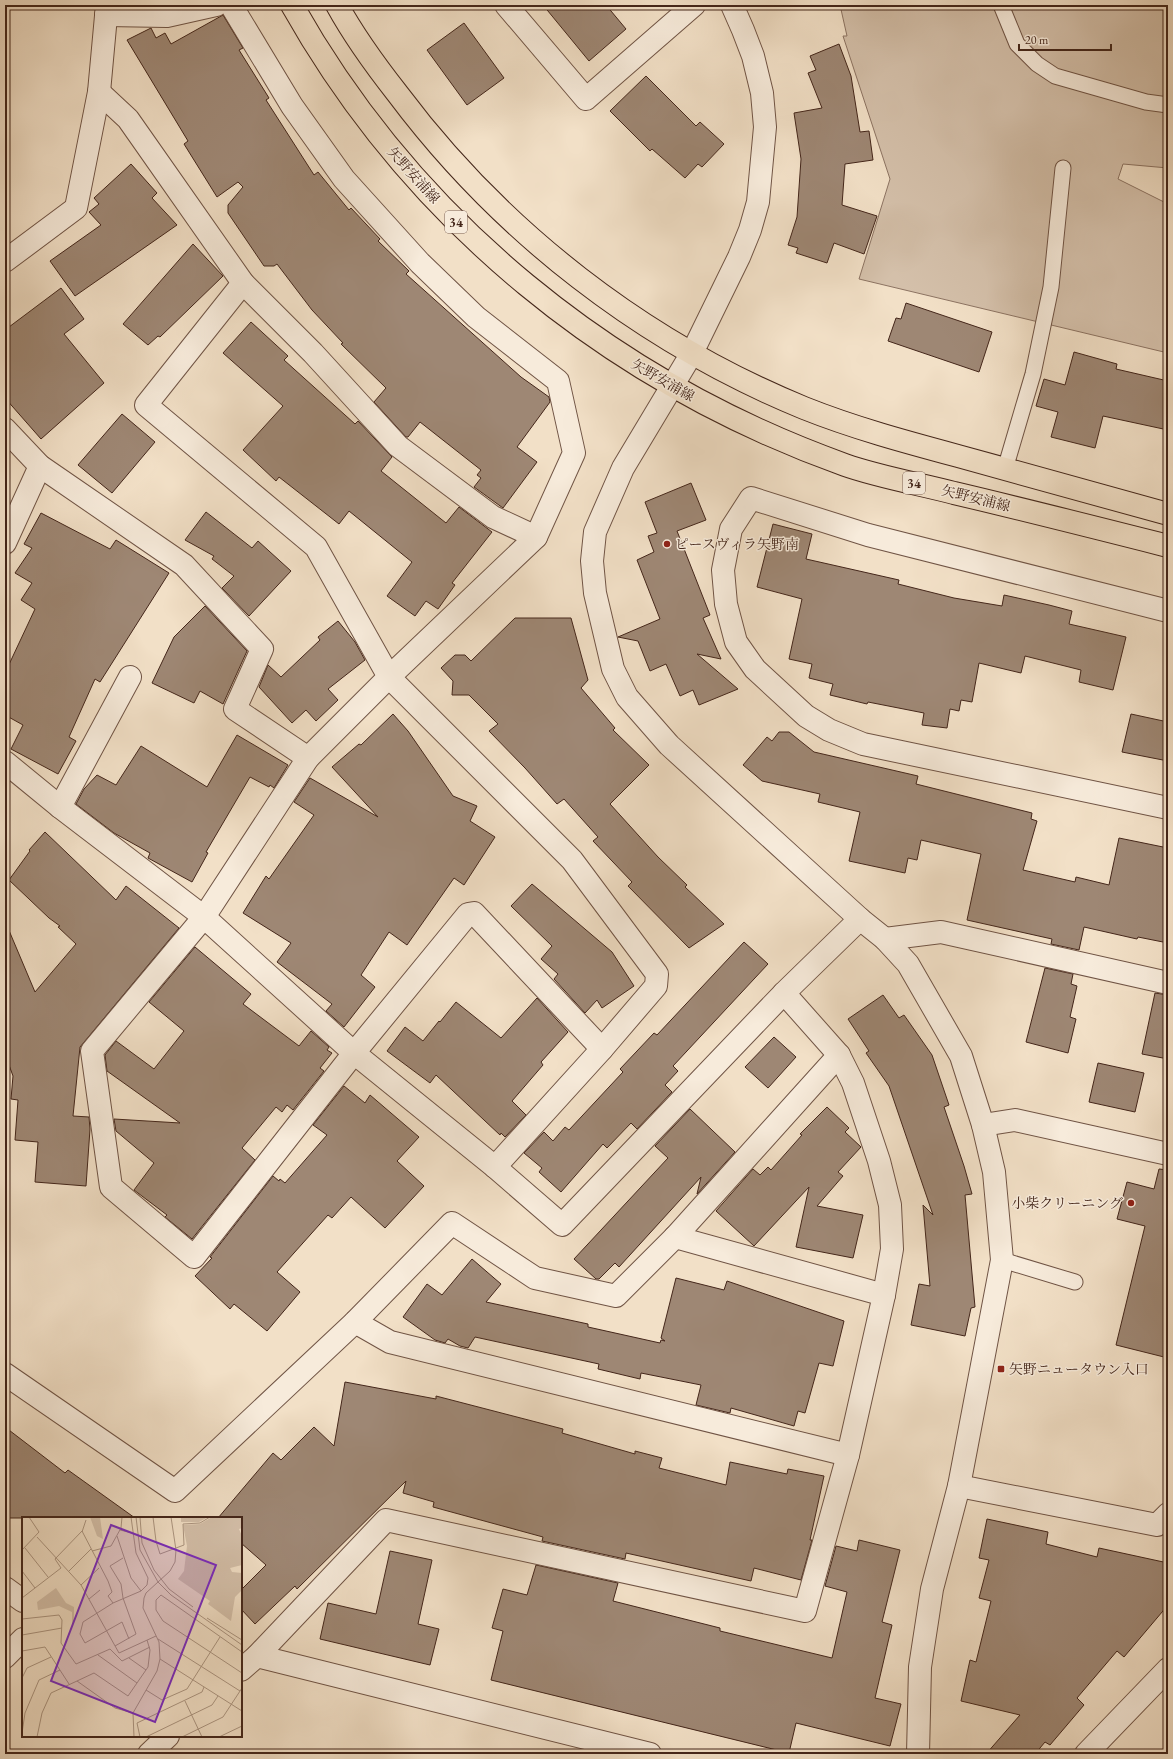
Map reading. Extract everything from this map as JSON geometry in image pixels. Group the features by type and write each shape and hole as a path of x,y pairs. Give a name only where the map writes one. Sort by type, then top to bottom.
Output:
{"main road":[{"name":"矢野安浦線","path":"292,5 308,33 343,86 381,138 423,187 467,233 515,276 565,316 618,353 672,387 729,417 788,443 849,466 1168,546"},
{"path":"337,5 375,64 412,113 452,160 495,205 540,246 588,286 639,321 692,353 754,385 803,407 861,429 1168,514"}],"street":[{"path":"5,261 76,208 99,92 107,10 167,16 216,5"},
{"path":"231,5 292,106 344,179 420,263 476,317 558,381 574,453 536,537 388,677 308,758 204,917 92,1051 111,1187 194,1256 354,1053 468,914 474,913 602,1049"},
{"path":"506,5 586,99 694,5"},
{"path":"732,5 744,30 753,56 762,94 765,127 758,202 750,230 739,257 692,353 623,468 595,532 592,562 595,592 613,669 627,697 669,745 860,919 885,939 908,964 960,1056 983,1125 994,1172 1002,1260 959,1486 932,1589 921,1659 918,1754"},
{"path":"99,92 128,119 243,283 313,353 398,446 493,517 536,537"},
{"path":"243,283 146,405 316,547 388,677 572,860 657,974 656,986 602,1049 494,1167"},
{"path":"5,429 40,466 184,565 262,649 235,709 308,758"},
{"path":"5,543 40,466"},
{"path":"1168,611 868,535 751,498 731,529 723,570 726,604 736,642 756,669 782,695 806,716 829,730 862,744 1168,808"},
{"path":"60,807 130,677"},
{"path":"5,762 60,807 204,917 354,1053 494,1167 562,1225 784,992 860,919"},
{"path":"885,939 941,932 1168,983"},
{"path":"242,1669 257,1656 386,1520 805,1611 848,1454 884,1295 892,1249 890,1205 879,1161 853,1083 839,1055 784,992"},
{"path":"5,1374 175,1491 355,1322 452,1223 535,1278 616,1296 675,1237 839,1055"},
{"path":"983,1125 1015,1120 1168,1154"},
{"path":"675,1237 884,1295"},
{"path":"355,1322 390,1342 848,1454"},
{"path":"959,1486 1157,1525 1168,1514"},
{"path":"5,1588 22,1600"},
{"path":"5,1657 22,1640"},
{"path":"257,1656 650,1754"},
{"path":"1086,1754 1168,1668"},
{"path":"149,1754 167,1737"}],"lane":[{"path":"1001,5 1017,44 1037,64 1055,76 1146,102 1168,105"},
{"path":"1005,469 1033,374 1051,287 1063,168"},
{"path":"1002,1260 1075,1282"}],"shaded area":[{"path":"840,5 1168,5 1168,168 1123,164 1118,179 1168,204 1168,353 859,279 890,179 843,36 847,36"}],"building":[{"path":"543,5 606,5 626,29 589,61"},
{"path":"223,15 243,48 239,50 269,98 266,100 314,175 318,172 349,210 351,208 380,239 378,241 409,271 406,274 521,377 549,397 550,402 517,447 537,462 503,508 474,487 481,478 477,475 481,470 420,422 408,437 406,437 374,402 386,388 341,344 343,343 312,310 277,264 274,266 264,266 228,213 228,205 243,187 238,182 217,197 184,144 188,141 127,40 151,28 156,38 165,33 171,44"},
{"path":"464,23 504,78 467,105 427,50"},
{"path":"839,44 851,76 860,132 869,131 873,160 845,164 842,205 877,216 864,254 834,243 827,263 796,253 798,248 788,245 797,217 801,159 794,113 822,108 808,73 816,70 810,56"},
{"path":"646,76 696,126 700,122 724,144 702,167 698,164 685,178 652,149 650,151 610,111"},
{"path":"131,164 157,193 152,198 177,225 75,296 50,261 101,225 89,212 99,204 94,198"},
{"path":"193,244 223,276 160,337 158,336 148,345 123,324"},
{"path":"61,288 84,319 64,334 104,383 41,439 5,398 5,330"},
{"path":"906,303 992,332 979,372 888,341 896,318 901,319"},
{"path":"251,322 288,356 284,360 355,424 358,421 392,457 381,471 446,523 459,507 492,532 452,583 455,585 438,609 426,601 415,616 387,596 412,562 349,511 339,524 279,477 276,481 243,450 283,406 223,353"},
{"path":"1074,352 1117,364 1116,369 1168,381 1168,430 1103,416 1095,448 1051,437 1058,412 1036,406 1044,379 1065,385"},
{"path":"122,414 155,442 112,493 78,465"},
{"path":"691,483 706,520 677,531 710,615 703,618 721,659 697,654 738,689 699,705 693,690 680,696 666,664 650,671 638,641 618,637 660,619 637,560 654,552 648,536 657,533 645,502"},
{"path":"206,512 252,548 258,541 291,571 249,616 222,588 234,576 212,559 214,556 185,540"},
{"path":"41,513 110,549 116,540 169,573 100,682 95,679 69,737 76,741 58,774 11,749 23,725 5,715 5,673 35,609 21,600 32,583 15,573 32,548 24,544"},
{"path":"773,524 812,534 806,559 899,580 898,584 954,598 1002,606 1004,595 1049,605 1072,611 1069,624 1126,637 1113,690 1079,682 1081,670 1025,656 1021,673 979,663 972,702 961,700 959,711 950,709 947,728 922,725 924,713 868,702 867,704 830,695 833,684 809,678 812,664 789,659 802,599 757,587"},
{"path":"205,606 247,651 223,704 200,691 194,703 152,683 174,637"},
{"path":"515,618 571,618 588,680 581,688 615,728 613,730 649,765 610,804 658,857 687,885 685,887 724,924 689,948 628,886 632,882 593,841 598,837 564,799 557,804 489,731 498,724 469,695 452,695 453,681 441,668 455,655 465,655 471,661"},
{"path":"338,621 355,642 365,660 328,689 338,700 316,721 306,710 292,723 259,687 268,665 281,677 320,640 318,637"},
{"path":"393,714 408,731 453,796 477,806 470,821 495,837 464,885 454,878 407,945 389,932 361,975 375,987 344,1027 326,1011 332,1004 277,962 291,943 243,913 266,876 269,879 314,815 294,802 310,778 378,817 332,767 359,744 361,745"},
{"path":"1131,714 1168,722 1168,761 1122,752"},
{"path":"779,732 789,732 814,752 918,776 916,784 1032,813 1031,819 1037,821 1023,870 1075,882 1076,877 1109,885 1119,838 1168,848 1168,943 1138,937 1137,939 1084,927 1079,950 1051,944 1052,939 967,920 981,854 921,840 917,860 908,858 905,873 849,861 860,812 818,802 820,794 762,781 743,765 767,737 772,741"},
{"path":"237,735 288,765 274,788 250,777 206,852 208,853 192,882 148,858 150,853 114,833 76,804 84,789 97,775 116,785 141,746 207,787"},
{"path":"45,832 116,900 126,886 179,928 80,1047 73,1116 89,1117 90,1129 86,1186 35,1182 38,1142 15,1140 18,1100 11,1099 13,1076 5,1054 5,921 35,992 76,944 58,927 60,926 49,918 9,880 30,851 29,850"},
{"path":"532,884 612,952 634,986 602,1008 597,1000 585,1013 554,979 558,974 541,959 552,946 511,906"},
{"path":"744,942 768,964 673,1066 678,1071 665,1085 672,1092 637,1129 631,1123 607,1148 603,1144 561,1192 539,1172 542,1168 524,1153 544,1132 553,1141 565,1127 569,1130 623,1072 620,1069 654,1033 657,1035"},
{"path":"195,947 251,994 243,1004 299,1046 311,1031 329,1047 327,1050 332,1053 320,1068 324,1071 293,1110 287,1105 282,1112 276,1107 242,1148 255,1160 192,1239 165,1217 167,1215 134,1190 154,1163 116,1131 114,1119 180,1123 107,1071 105,1055 116,1041 154,1069 184,1031 149,1002"},
{"path":"1045,968 1073,974 1071,984 1077,986 1070,1017 1076,1019 1068,1053 1026,1042"},
{"path":"1155,993 1168,995 1168,1059 1142,1054"},
{"path":"883,995 899,1018 904,1015 932,1055 949,1105 944,1107 972,1194 965,1195 975,1307 971,1308 965,1336 911,1325 919,1284 930,1286 923,1205 933,1215 889,1086 866,1053 869,1051 848,1019"},
{"path":"537,998 568,1032 541,1062 543,1065 512,1101 526,1115 505,1137 501,1133 500,1135 436,1075 430,1083 387,1051 405,1027 423,1041 456,1002 501,1038"},
{"path":"774,1037 796,1057 768,1088 745,1067"},
{"path":"1098,1063 1144,1073 1135,1112 1089,1102"},
{"path":"344,1086 365,1103 370,1095 419,1137 397,1161 424,1186 385,1228 351,1197 332,1218 328,1215 277,1272 300,1292 267,1331 234,1304 230,1309 195,1276 212,1258 210,1257 273,1176 279,1181 280,1179 285,1183 327,1135 313,1125"},
{"path":"827,1107 849,1128 845,1132 861,1147 838,1172 843,1176 817,1206 863,1215 853,1258 796,1247 809,1187 754,1246 716,1211 753,1169 760,1175 768,1167 771,1170 802,1135 800,1134"},
{"path":"690,1109 735,1152 697,1194 701,1177 619,1267 615,1263 599,1279 596,1279 574,1259 668,1158 655,1146"},
{"path":"1159,1169 1168,1170 1168,1358 1116,1345 1145,1226 1117,1219 1127,1182 1154,1189"},
{"path":"472,1259 501,1284 486,1302 588,1324 588,1327 660,1343 661,1340 665,1341 661,1338 676,1278 724,1290 727,1281 844,1321 833,1366 819,1363 805,1413 798,1411 794,1426 731,1408 730,1413 696,1405 701,1385 641,1373 640,1379 598,1369 599,1364 475,1337 468,1348 460,1346 448,1339 445,1343 435,1340 403,1317 427,1284 442,1295"},
{"path":"345,1382 436,1399 436,1396 563,1429 562,1433 635,1454 635,1451 662,1458 659,1468 726,1485 730,1462 787,1474 788,1469 824,1476 810,1540 812,1540 801,1580 754,1568 751,1581 626,1553 625,1559 542,1541 543,1537 433,1507 434,1502 403,1493 406,1481 297,1589 295,1586 255,1624 242,1610 242,1589 266,1565 242,1544 242,1517 219,1517 273,1453 281,1460 314,1427 334,1446"},
{"path":"5,1427 65,1473 68,1470 134,1517 22,1517 5,1518"},
{"path":"987,1519 1048,1532 1046,1544 1097,1557 1099,1548 1168,1563 1168,1605 1124,1657 1117,1651 1077,1698 1084,1705 1050,1745 1045,1742 1035,1754 986,1754 1020,1715 961,1701 970,1660 976,1662 991,1601 979,1598 989,1560 979,1558"},
{"path":"859,1540 900,1550 882,1622 892,1625 875,1698 901,1704 890,1746 796,1723 789,1753 491,1680 503,1631 492,1628 503,1589 527,1595 536,1565 618,1583 613,1601 720,1628 720,1631 832,1658 847,1592 825,1586 836,1546 857,1551"},
{"path":"390,1551 432,1560 418,1624 439,1629 430,1665 320,1639 328,1603 376,1614"}],"place":[{"name":"ピースヴィラ矢野南","path":"667,544"},
{"name":"小柴クリーニング","path":"1131,1203"},
{"name":"矢野ニュータウン入口","path":"1001,1369"}]}
